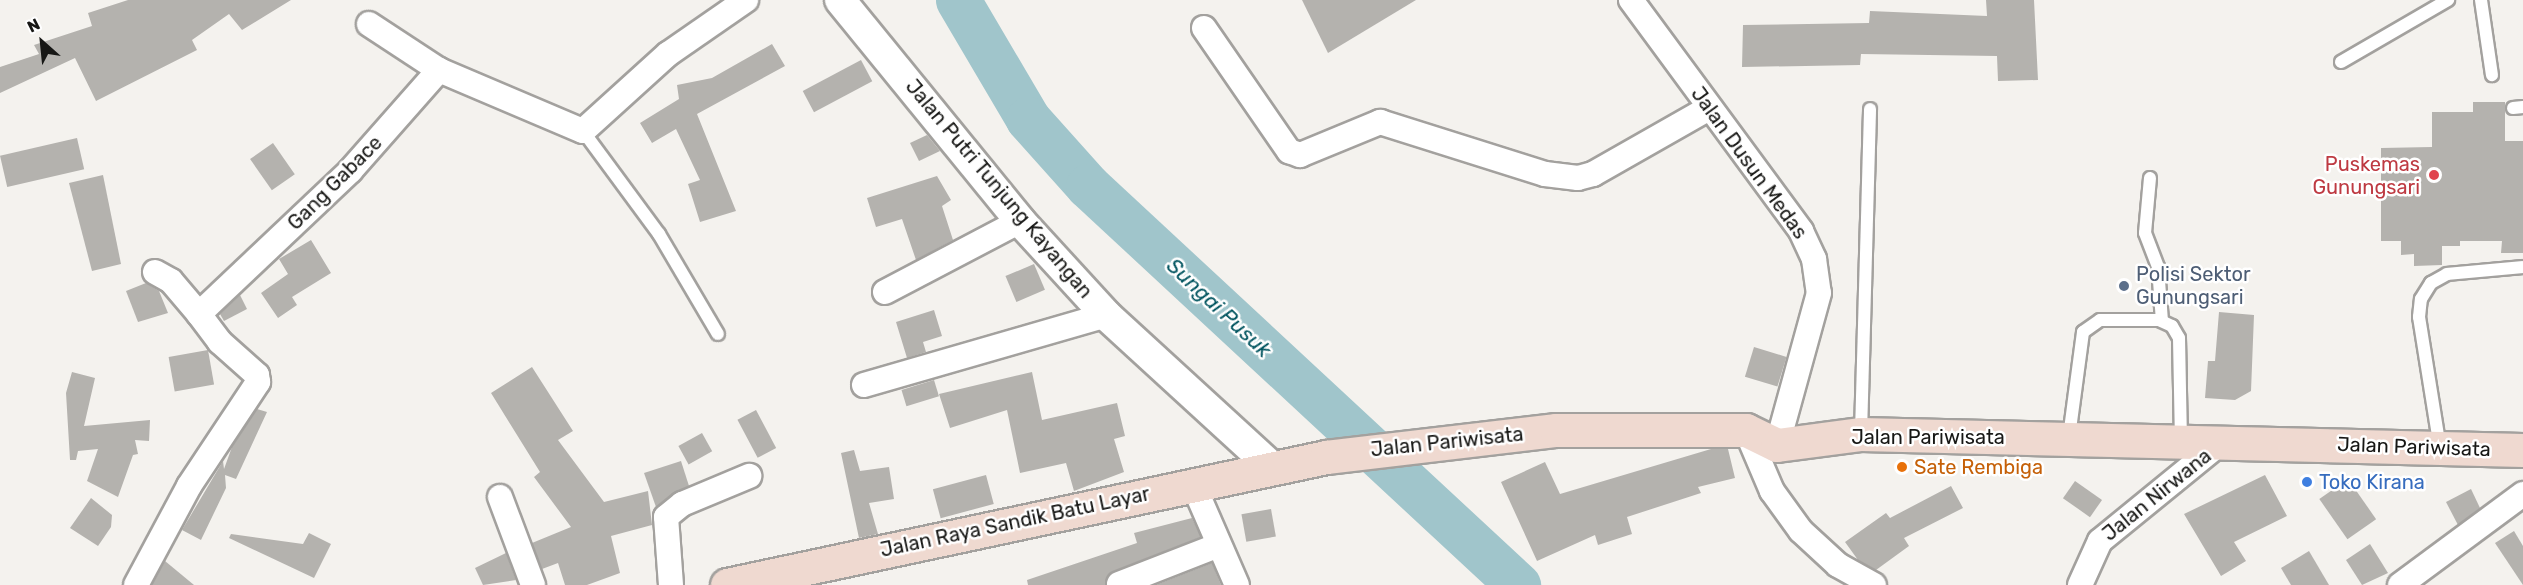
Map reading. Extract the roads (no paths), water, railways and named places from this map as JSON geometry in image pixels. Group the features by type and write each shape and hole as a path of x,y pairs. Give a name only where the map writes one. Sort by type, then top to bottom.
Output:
{"main road":[{"name":"Jalan Pariwisata","path":"1300,462 1432,442 1618,427 1746,430 1777,445 1861,434 2224,440 2523,450"},
{"name":"Jalan Raya Sandik Batu Layar","path":"727,585 1300,462"}],"street":[{"path":"369,24 439,70 583,131 668,54 746,0"},
{"name":"Jalan Putri Tunjung Kayangan","path":"840,0 1020,220 1106,315 1300,462"},
{"name":"Jalan Dusun Medas","path":"1631,0 1801,231 1819,282 1777,445"},
{"path":"1204,28 1289,151 1300,155 1380,122 1545,174 1578,178 1709,108"},
{"name":"Gang Gabace","path":"199,314 326,196 439,70"},
{"path":"885,292 1020,220"},
{"path":"136,585 189,486 258,382 257,375 220,342 171,281 155,272"},
{"path":"864,385 1106,315"},
{"path":"1746,430 1772,491 1801,531 1838,565 1874,585"},
{"name":"Jalan Nirwana","path":"2080,585 2100,541 2224,440"},
{"path":"671,585 666,517 682,504 749,476"},
{"path":"1193,484 1237,585"},
{"path":"2400,585 2523,494"},
{"path":"500,497 533,585"},
{"path":"1119,584 1219,545"}],"lane":[{"path":"2341,62 2448,0"},
{"path":"2481,0 2492,75"},
{"path":"1861,434 1870,109"},
{"path":"583,131 659,234 718,334"},
{"path":"2150,178 2145,233 2158,267 2162,321"},
{"path":"2440,449 2419,317 2421,299 2431,283 2447,274 2523,267"},
{"path":"2069,438 2083,332 2100,320 2162,321 2172,326 2179,338 2181,440"}],"waterway":[{"name":"Sungai Pusuk","path":"958,0 1028,119 1088,186 1518,585"}],"place":[{"name":"Puskemas Gunungsari","path":"2434,175"},
{"name":"Polisi Sektor Gunungsari","path":"2124,286"},
{"name":"Sate Rembiga","path":"1902,467"},
{"name":"Toko Kirana","path":"2307,482"}]}
